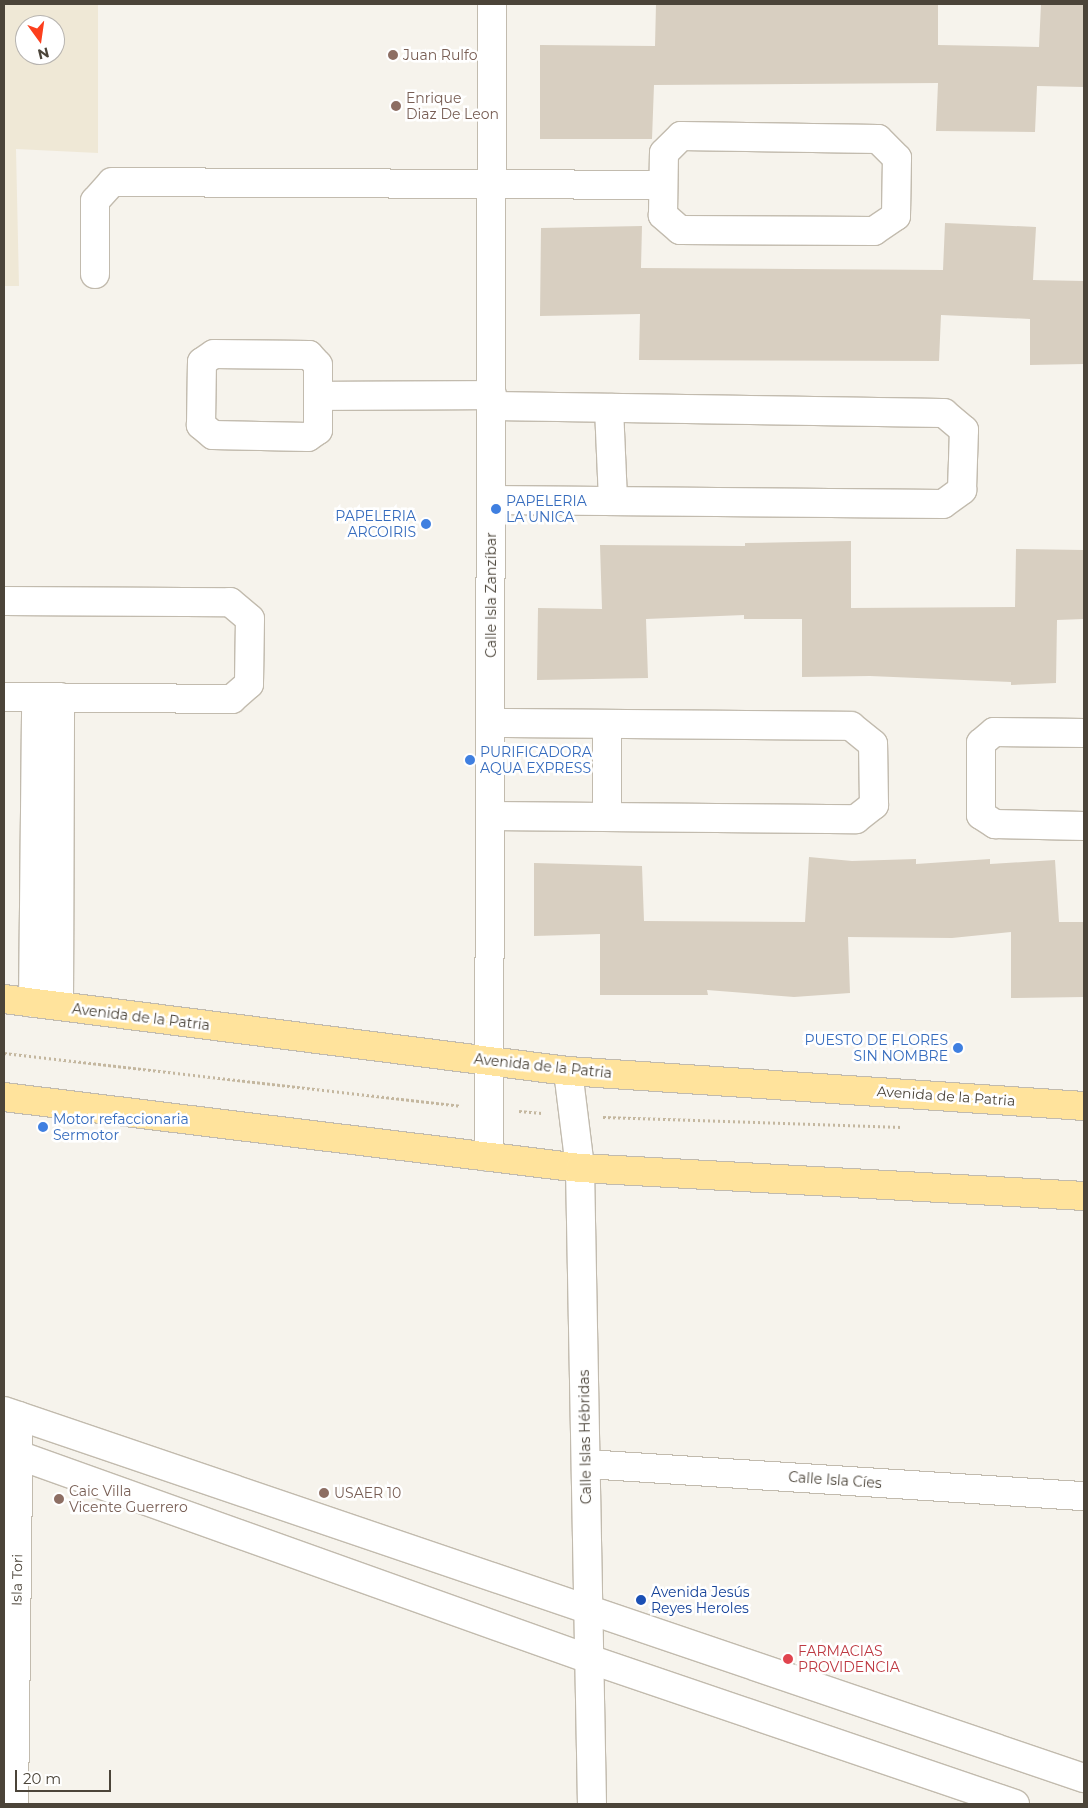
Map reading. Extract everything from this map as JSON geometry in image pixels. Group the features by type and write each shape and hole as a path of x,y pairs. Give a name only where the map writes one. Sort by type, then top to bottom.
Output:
{"main road":[{"name":"Avenida de la Patria","path":"4,999 568,1071 1084,1106"},
{"path":"4,1097 580,1168 1084,1196"}],"street":[{"name":"Calle Isla Zanzíbar","path":"489,1157 492,4"},
{"path":"681,136 878,139 897,158 896,216 874,231 680,230 662,215 663,186 664,153 681,136"},
{"path":"95,274 95,201 112,182 663,186"},
{"path":"214,354 309,355 318,365 318,396 318,430 308,437 213,436 201,425 202,362 214,354"},
{"path":"318,396 492,401 609,408 944,413 964,430 962,490 943,504 491,500"},
{"path":"609,408 613,501"},
{"path":"4,601 230,602 250,619 249,684 232,699 4,697"},
{"path":"46,1005 48,697"},
{"path":"491,723 851,726 873,744 874,805 856,819 491,816"},
{"path":"607,724 607,817"},
{"path":"1084,733 994,732 981,743 981,815 995,824 1084,826"},
{"name":"Calle Islas Hébridas","path":"568,1071 580,1168 592,1804"},
{"path":"11,1414 1084,1778"},
{"name":"Isla Tori","path":"11,1414 10,1608 14,1804"},
{"path":"11,1453 590,1659 1015,1804"},
{"name":"Calle Isla Cíes","path":"586,1464 1084,1496"}],"shaded area":[{"path":"4,4 98,4 98,153 16,149 19,286 4,286"}],"building":[{"path":"656,4 938,4 938,45 1039,47 1041,4 1084,4 1084,87 1037,86 1035,132 936,131 938,83 654,85 652,139 540,139 540,45 655,46"},
{"path":"945,223 1036,227 1033,280 1084,281 1084,364 1030,365 1030,319 941,315 939,361 639,360 640,314 540,316 541,228 642,226 641,268 943,270"},
{"path":"851,541 851,608 1015,607 1016,549 1084,550 1084,619 1057,620 1056,683 1011,685 1011,682 870,676 802,677 802,619 744,619 744,615 646,619 648,678 537,680 538,608 602,609 600,545 745,546 745,543"},
{"path":"809,857 852,861 916,859 916,864 990,859 990,864 1055,860 1059,922 1084,922 1084,997 1011,998 1011,932 952,938 848,937 850,993 794,997 707,990 708,995 600,995 600,934 534,936 534,863 642,866 644,921 805,922"}],"place":[{"name":"Juan Rulfo","path":"393,55"},
{"name":"Enrique Diaz De Leon","path":"396,106"},
{"name":"PAPELERIA LA UNICA","path":"496,509"},
{"name":"PAPELERIA ARCOIRIS","path":"426,524"},
{"name":"PURIFICADORA AQUA EXPRESS","path":"470,760"},
{"name":"PUESTO DE FLORES SIN NOMBRE","path":"958,1048"},
{"name":"Motor refaccionaria Sermotor","path":"43,1127"},
{"name":"USAER 10","path":"324,1493"},
{"name":"Caic Villa Vicente Guerrero","path":"59,1499"},
{"name":"Avenida Jesús Reyes Heroles","path":"641,1600"},
{"name":"FARMACIAS PROVIDENCIA","path":"788,1659"}]}
